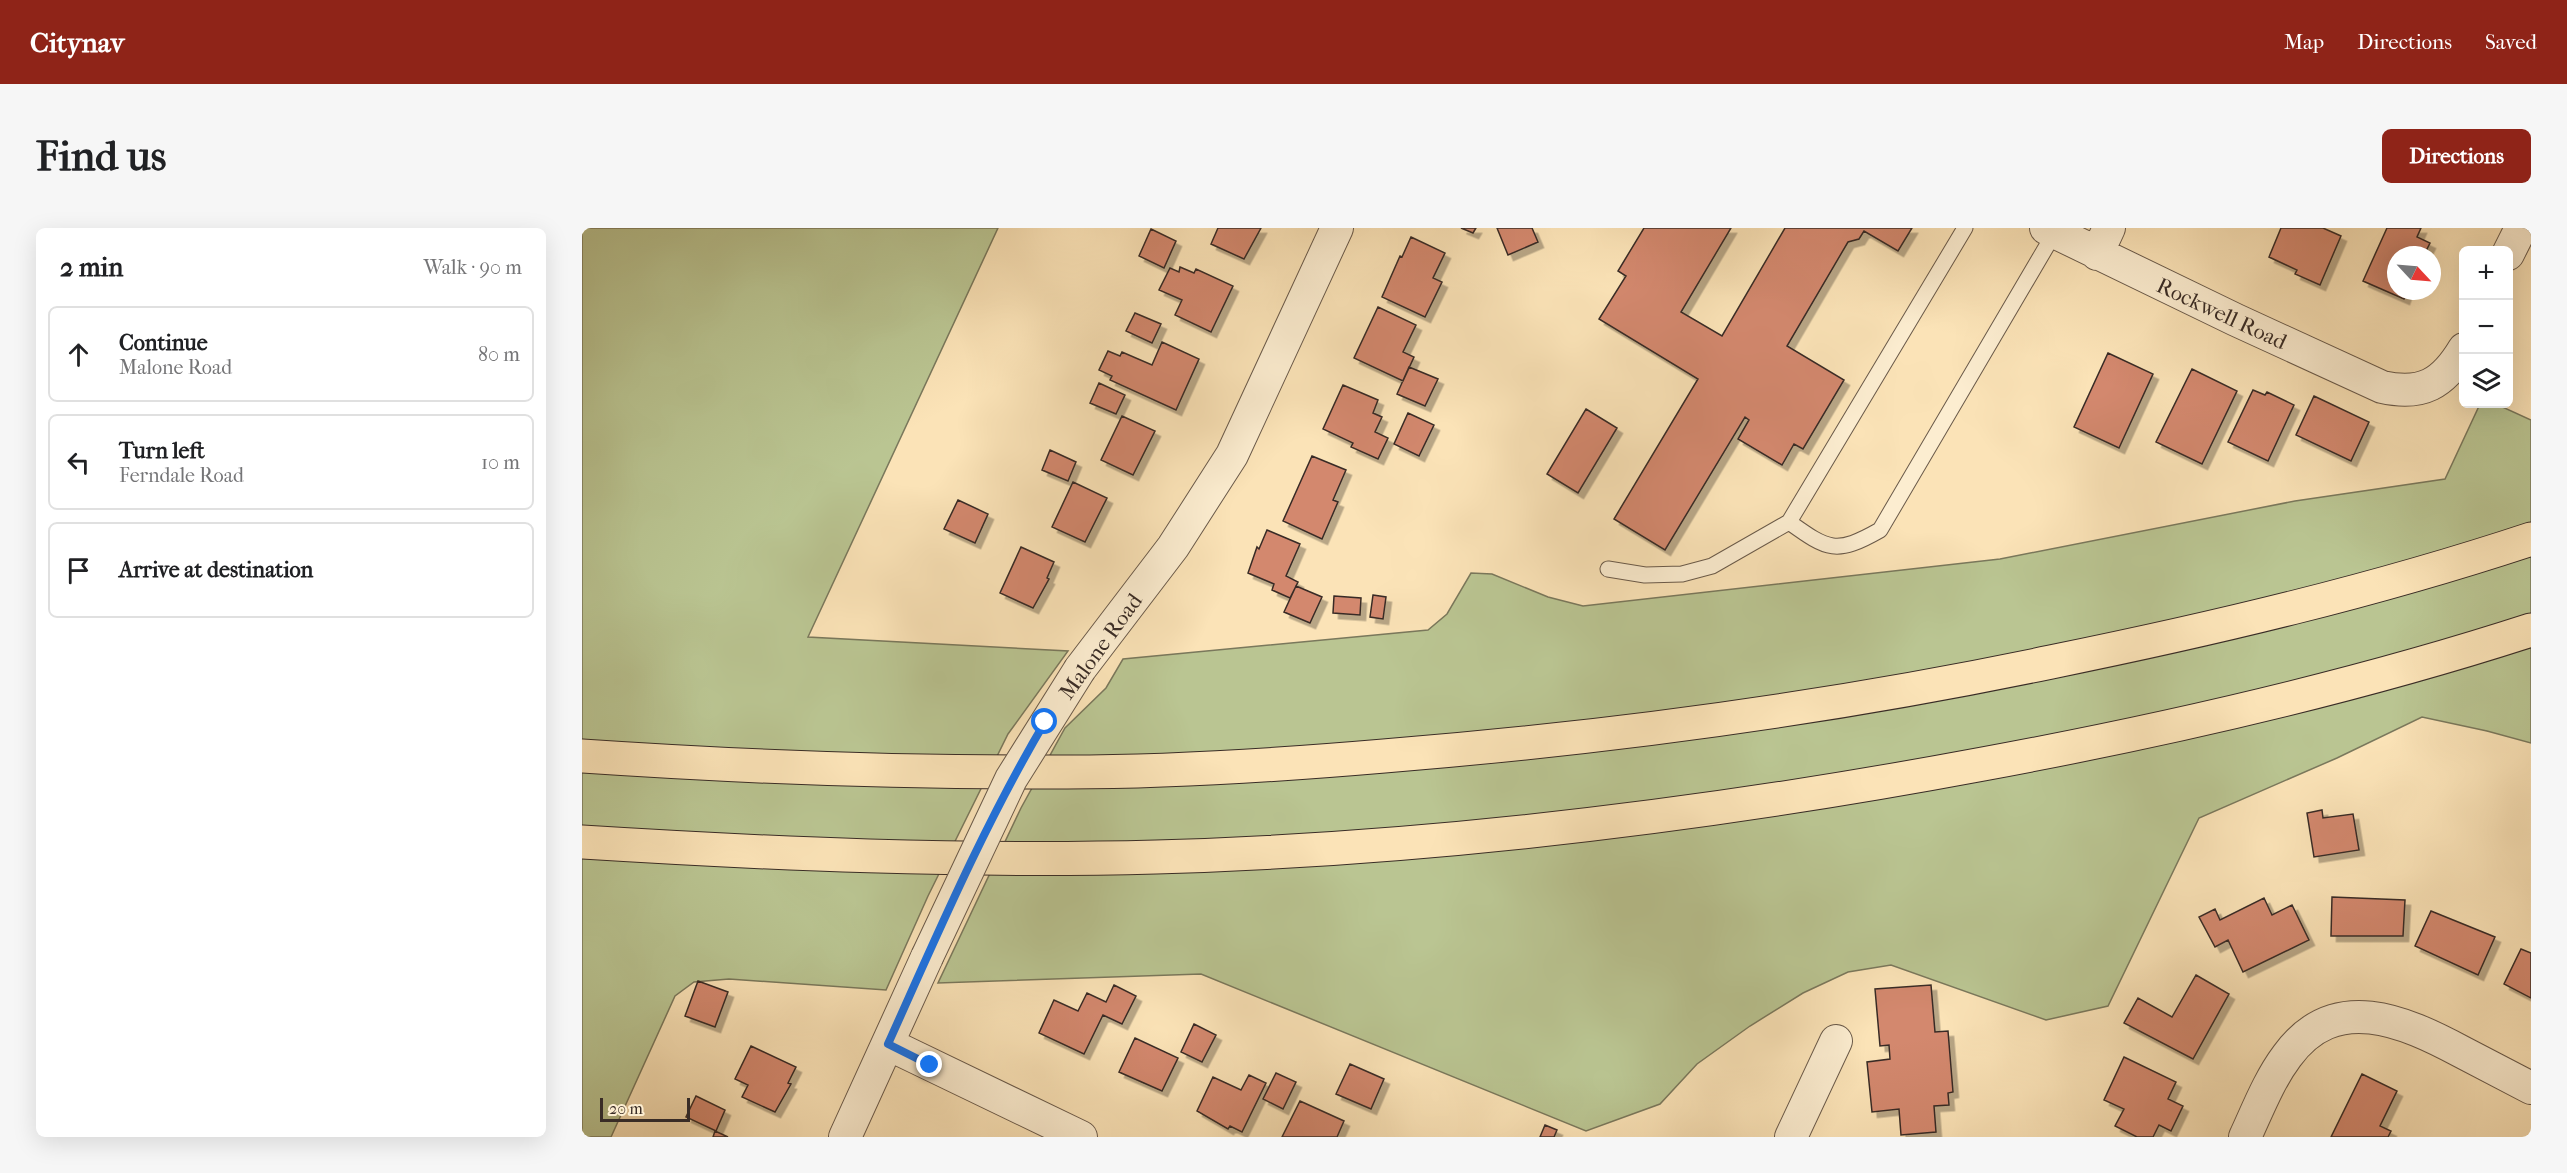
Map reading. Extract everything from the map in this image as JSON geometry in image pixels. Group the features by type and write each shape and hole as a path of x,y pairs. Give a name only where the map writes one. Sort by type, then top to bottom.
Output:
{"highway":[{"path":"582,756 765,767 1071,772 1323,761 1671,727 1941,685 2178,636 2298,606 2486,554 2531,539"},
{"path":"582,842 751,852 892,856 1158,857 1356,846 1563,828 1819,794 2067,749 2350,683 2531,630"}],"street":[{"name":"Malone Road","path":"845,1137 1011,779 1080,669 1173,547 1232,455 1337,228"},
{"path":"2512,246 2521,228"},
{"name":"Rockwell Road","path":"2050,230 2103,241 2364,381 2400,391 2417,390 2437,382 2454,365 2460,354"},
{"path":"2245,1137 2271,1080 2288,1054 2311,1030 2336,1019 2361,1016 2396,1021 2426,1033 2531,1088"},
{"path":"1791,1137 1836,1041"},
{"path":"888,1044 1081,1137"}],"lane":[{"path":"1608,569 1645,575 1682,574 1712,566 1789,522 1965,228"},
{"path":"1789,522 1820,544 1841,547 1860,541 1880,530 2050,230"}],"green space":[{"path":"582,228 998,228 808,637 1068,651 1008,734 928,896 886,990 729,979 694,982 675,996 611,1137 582,1137"},
{"path":"2478,408 2505,408 2531,420 2531,743 2422,717 2337,758 2199,818 2108,1006 2046,1020 1891,965 1848,972 1803,993 1750,1026 1697,1064 1660,1104 1586,1131 1201,974 938,983 1021,808 1065,728 1106,688 1123,659 1428,630 1447,614 1471,573 1492,574 1548,597 1583,606 2000,559 2295,501 2445,479"}],"building":[{"path":"1218,228 1261,228 1244,259 1211,244"},
{"path":"1461,228 1476,228 1473,233"},
{"path":"1497,228 1532,228 1538,242 1508,255"},
{"path":"1644,228 1731,228 1681,312 1722,336 1785,228 1912,228 1898,251 1864,231 1859,239 1848,242 1787,346 1844,380 1803,449 1794,444 1782,465 1738,439 1749,420 1745,417 1665,550 1614,519 1698,379 1599,319 1626,276 1618,271"},
{"path":"2281,228 2323,228 2341,236 2320,285 2295,274 2297,270 2269,257"},
{"path":"2387,228 2421,228 2417,237 2430,243 2428,246 2387,246 2387,292 2363,281"},
{"path":"1151,229 1176,241 1164,268 1139,256"},
{"path":"1411,237 1445,253 1433,278 1442,282 1425,317 1382,297"},
{"path":"1180,267 1194,273 1196,269 1233,286 1211,332 1175,315 1182,300 1159,290 1170,268 1179,272"},
{"path":"1378,307 1416,325 1403,352 1414,357 1403,381 1354,358"},
{"path":"1135,313 1161,324 1152,343 1126,331"},
{"path":"1162,342 1199,359 1176,410 1110,380 1112,376 1099,370 1108,351 1120,356 1122,352 1152,365"},
{"path":"2108,353 2153,374 2119,448 2074,427"},
{"path":"1409,367 1438,379 1425,406 1397,394"},
{"path":"2192,369 2237,391 2202,464 2156,442"},
{"path":"1099,383 1125,395 1116,414 1090,403"},
{"path":"1343,385 1378,400 1373,413 1382,417 1375,432 1388,438 1378,459 1351,447 1353,443 1323,429"},
{"path":"2253,390 2265,395 2267,392 2294,405 2268,461 2228,442"},
{"path":"2314,396 2369,422 2351,461 2296,435"},
{"path":"1586,409 1617,428 1578,493 1547,474"},
{"path":"1408,413 1434,425 1419,456 1394,444"},
{"path":"1122,416 1155,431 1133,475 1101,460"},
{"path":"1050,450 1076,462 1068,481 1042,470"},
{"path":"1312,456 1346,470 1333,500 1338,502 1322,539 1283,521"},
{"path":"1073,482 1107,498 1085,542 1052,527"},
{"path":"958,500 988,514 975,543 944,529"},
{"path":"1267,530 1300,544 1286,576 1298,582 1290,598 1272,590 1274,584 1248,573 1257,547 1259,549"},
{"path":"1021,547 1054,562 1047,578 1049,579 1033,608 1000,593"},
{"path":"1296,586 1322,597 1310,623 1284,612"},
{"path":"1373,595 1386,597 1383,619 1370,617"},
{"path":"1334,596 1361,598 1360,615 1333,613"},
{"path":"2322,810 2323,818 2353,814 2359,850 2314,857 2307,813"},
{"path":"2332,897 2405,900 2403,936 2331,936"},
{"path":"2264,898 2272,915 2292,905 2309,940 2243,972 2228,940 2215,947 2199,917 2215,909 2220,920"},
{"path":"2431,911 2495,937 2478,975 2415,946"},
{"path":"2521,949 2531,953 2531,998 2504,984"},
{"path":"2196,975 2229,994 2193,1059 2124,1023 2138,998 2172,1017"},
{"path":"698,981 728,992 715,1027 685,1016"},
{"path":"1114,985 1136,996 1122,1024 1103,1015 1084,1054 1039,1033 1054,1000 1078,1011 1087,993 1106,1002"},
{"path":"1931,985 1935,1032 1948,1031 1953,1092 1948,1093 1949,1105 1934,1106 1936,1132 1901,1135 1899,1109 1872,1112 1867,1062 1890,1059 1889,1045 1880,1046 1875,989"},
{"path":"1194,1024 1216,1035 1202,1062 1181,1052"},
{"path":"1135,1038 1178,1058 1162,1091 1119,1072"},
{"path":"751,1046 796,1067 788,1083 791,1084 775,1112 742,1097 748,1085 735,1079"},
{"path":"2124,1057 2176,1082 2168,1099 2183,1106 2171,1131 2159,1125 2153,1137 2137,1137 2115,1126 2124,1109 2104,1100"},
{"path":"1350,1064 1384,1079 1371,1109 1336,1094"},
{"path":"1276,1073 1296,1082 1283,1109 1263,1099"},
{"path":"2362,1074 2397,1091 2380,1126 2391,1131 2388,1137 2331,1137"},
{"path":"1249,1075 1266,1083 1242,1132 1230,1126 1228,1129 1197,1111 1213,1077 1241,1090"},
{"path":"696,1096 725,1110 716,1131 686,1117"},
{"path":"1300,1101 1344,1121 1337,1137 1282,1137"},
{"path":"1545,1125 1557,1130 1554,1137 1540,1137"},
{"path":"715,1131 728,1137 713,1137"}],"route":[{"path":"930,1065 888,1044 984,833 1011,779 1045,722"}]}
